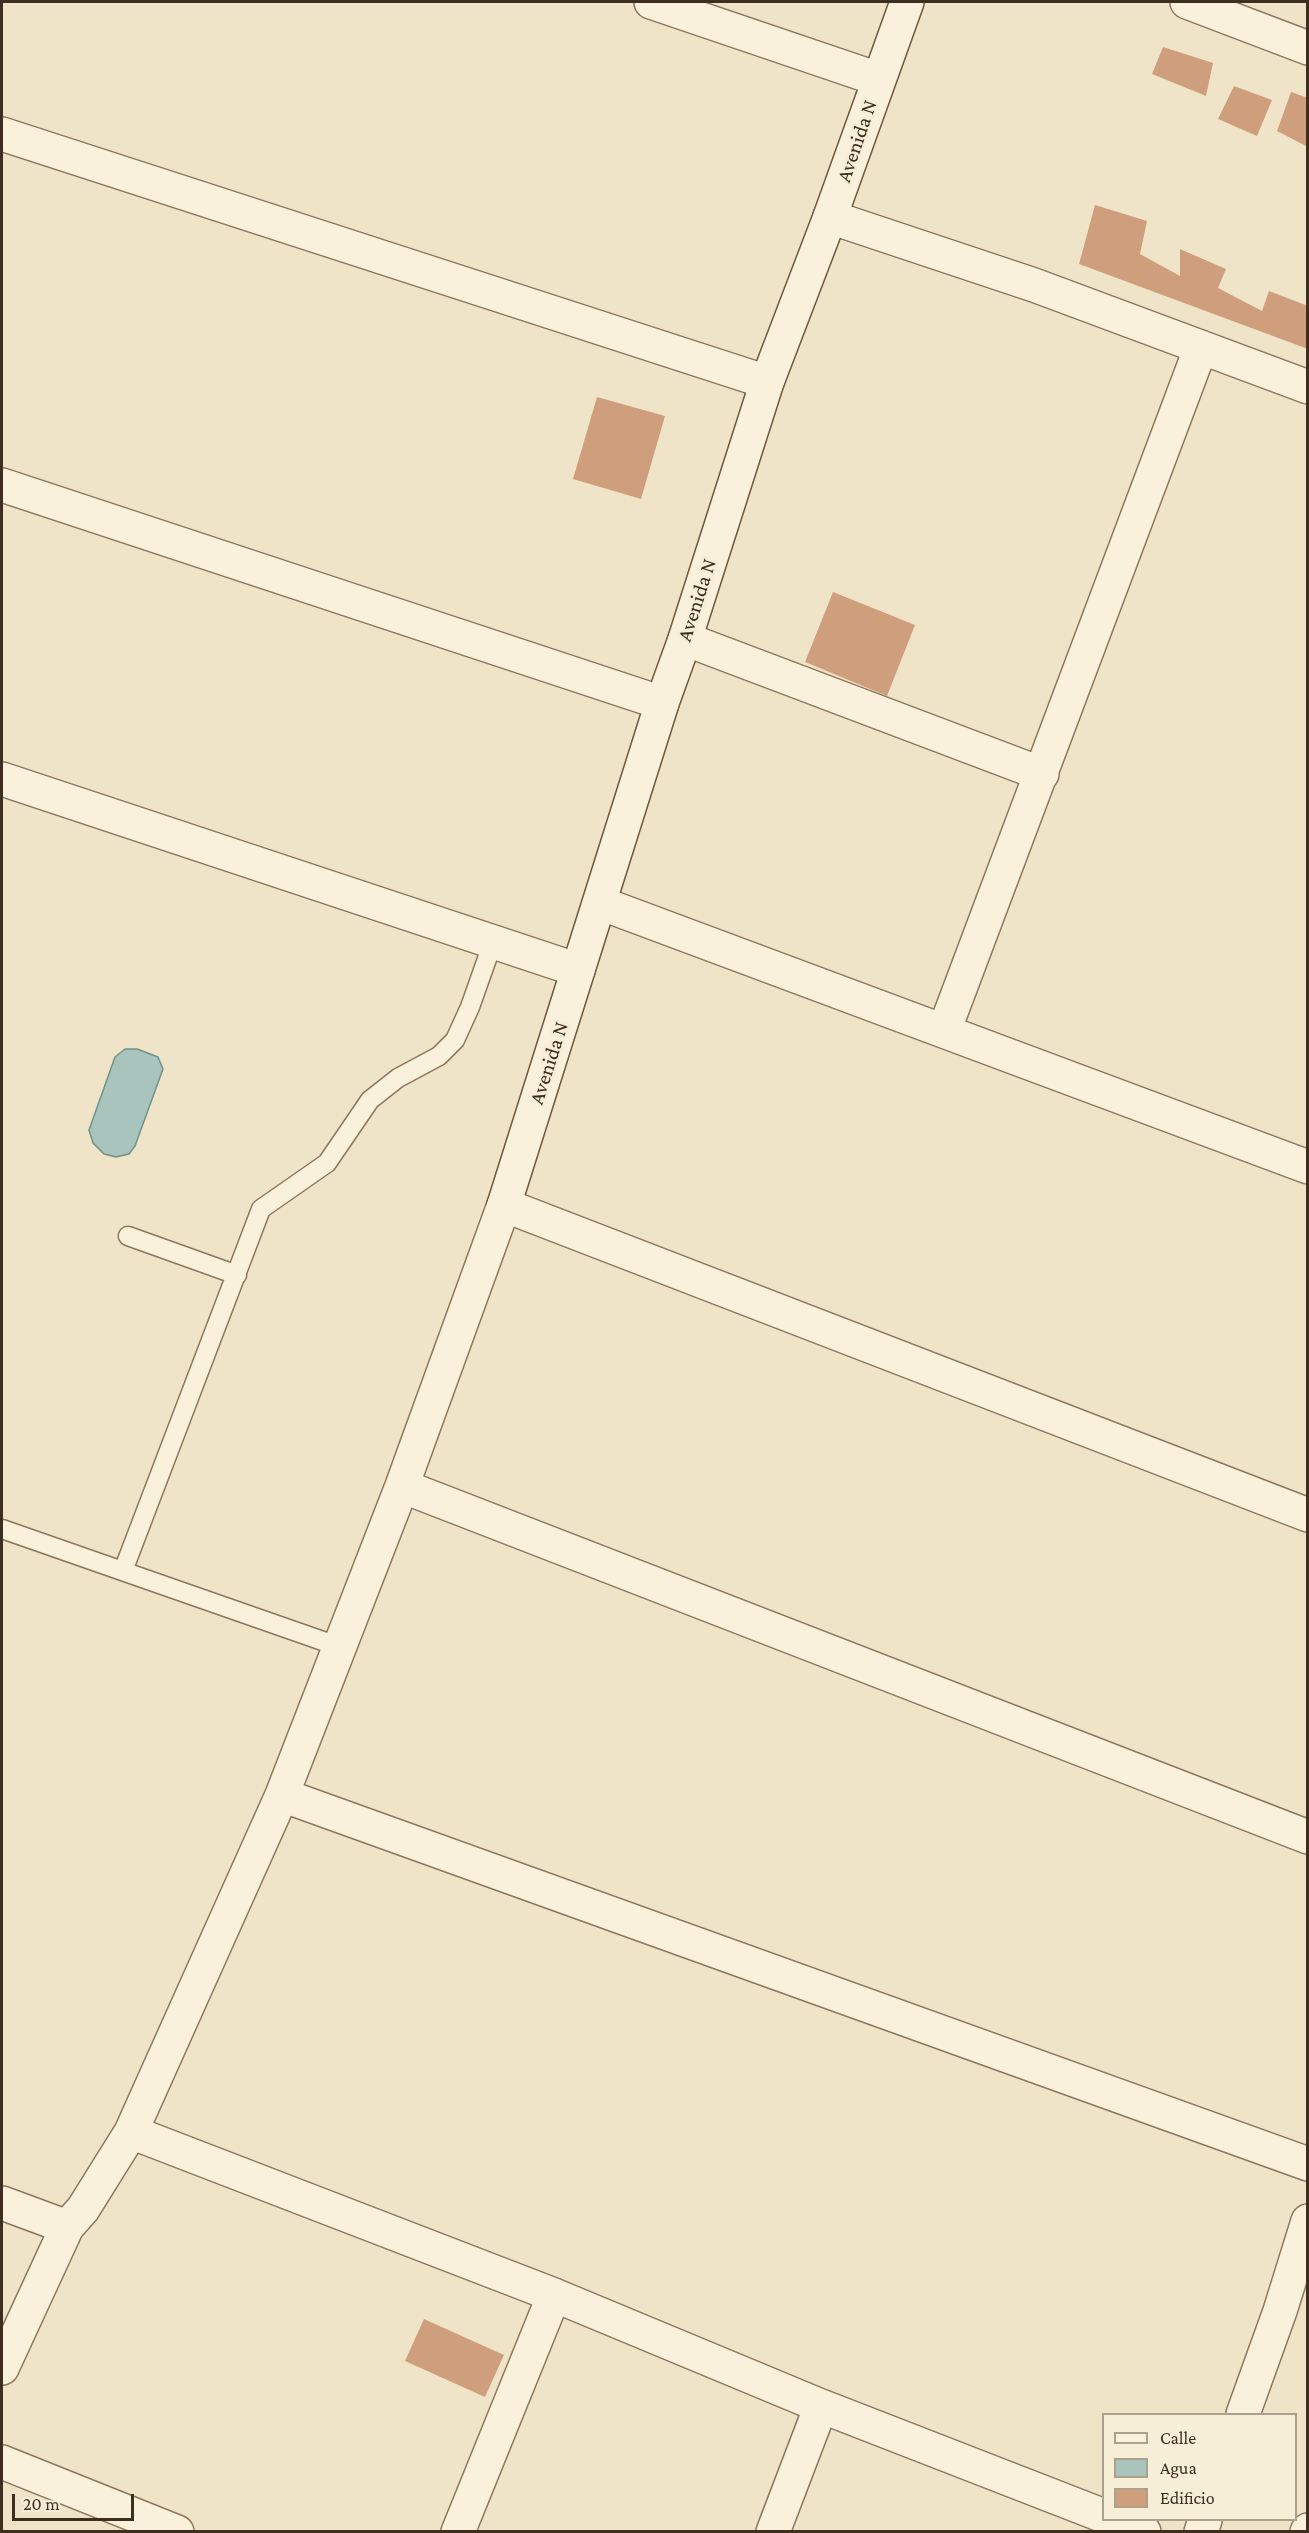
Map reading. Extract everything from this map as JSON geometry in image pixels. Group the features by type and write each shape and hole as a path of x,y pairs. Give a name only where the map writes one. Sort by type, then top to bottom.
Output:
{"street":[{"path":"651,2 878,79"},
{"name":"Avenida N","path":"2,2368 67,2227 83,2209 131,2132 282,1795 402,1486 504,1204 662,703 685,639 767,382 830,217 907,2"},
{"path":"1187,2 1308,48"},
{"path":"2,134 767,382"},
{"path":"830,217 1034,285 1308,387"},
{"path":"944,1031 1201,347"},
{"path":"2,485 662,703"},
{"path":"685,639 1042,774"},
{"path":"2,779 578,970"},
{"path":"600,903 944,1031 1306,1161"},
{"path":"504,1204 1308,1515"},
{"path":"402,1486 1308,1837"},
{"path":"282,1795 1308,2164"},
{"path":"131,2132 554,2295 821,2406 1102,2515"},
{"path":"2,2203 67,2227"},
{"path":"1244,2413 1280,2311 1308,2221"},
{"path":"458,2532 554,2295"},
{"path":"773,2532 821,2406"},
{"path":"2,2462 177,2532"},
{"path":"1116,2521 1144,2532"}],"lane":[{"path":"123,1571 261,1209 327,1163 370,1100 398,1078 438,1056 455,1040 470,1008 493,942"},
{"path":"128,1236 237,1275"},
{"path":"2,1529 340,1647"}],"water":[{"path":"125,1049 137,1049 158,1057 163,1069 135,1146 129,1154 116,1157 104,1154 93,1143 89,1130 115,1057"}],"building":[{"path":"1163,47 1213,63 1206,96 1152,74"},
{"path":"1234,86 1272,100 1257,136 1218,119"},
{"path":"1291,92 1308,98 1308,147 1277,131"},
{"path":"1095,205 1147,221 1140,254 1180,276 1180,249 1226,269 1218,288 1262,311 1269,291 1308,306 1308,349 1079,264"},
{"path":"597,397 665,416 641,499 573,479"},
{"path":"833,592 915,625 887,696 805,662"},
{"path":"424,2319 504,2355 485,2397 405,2361"}]}
